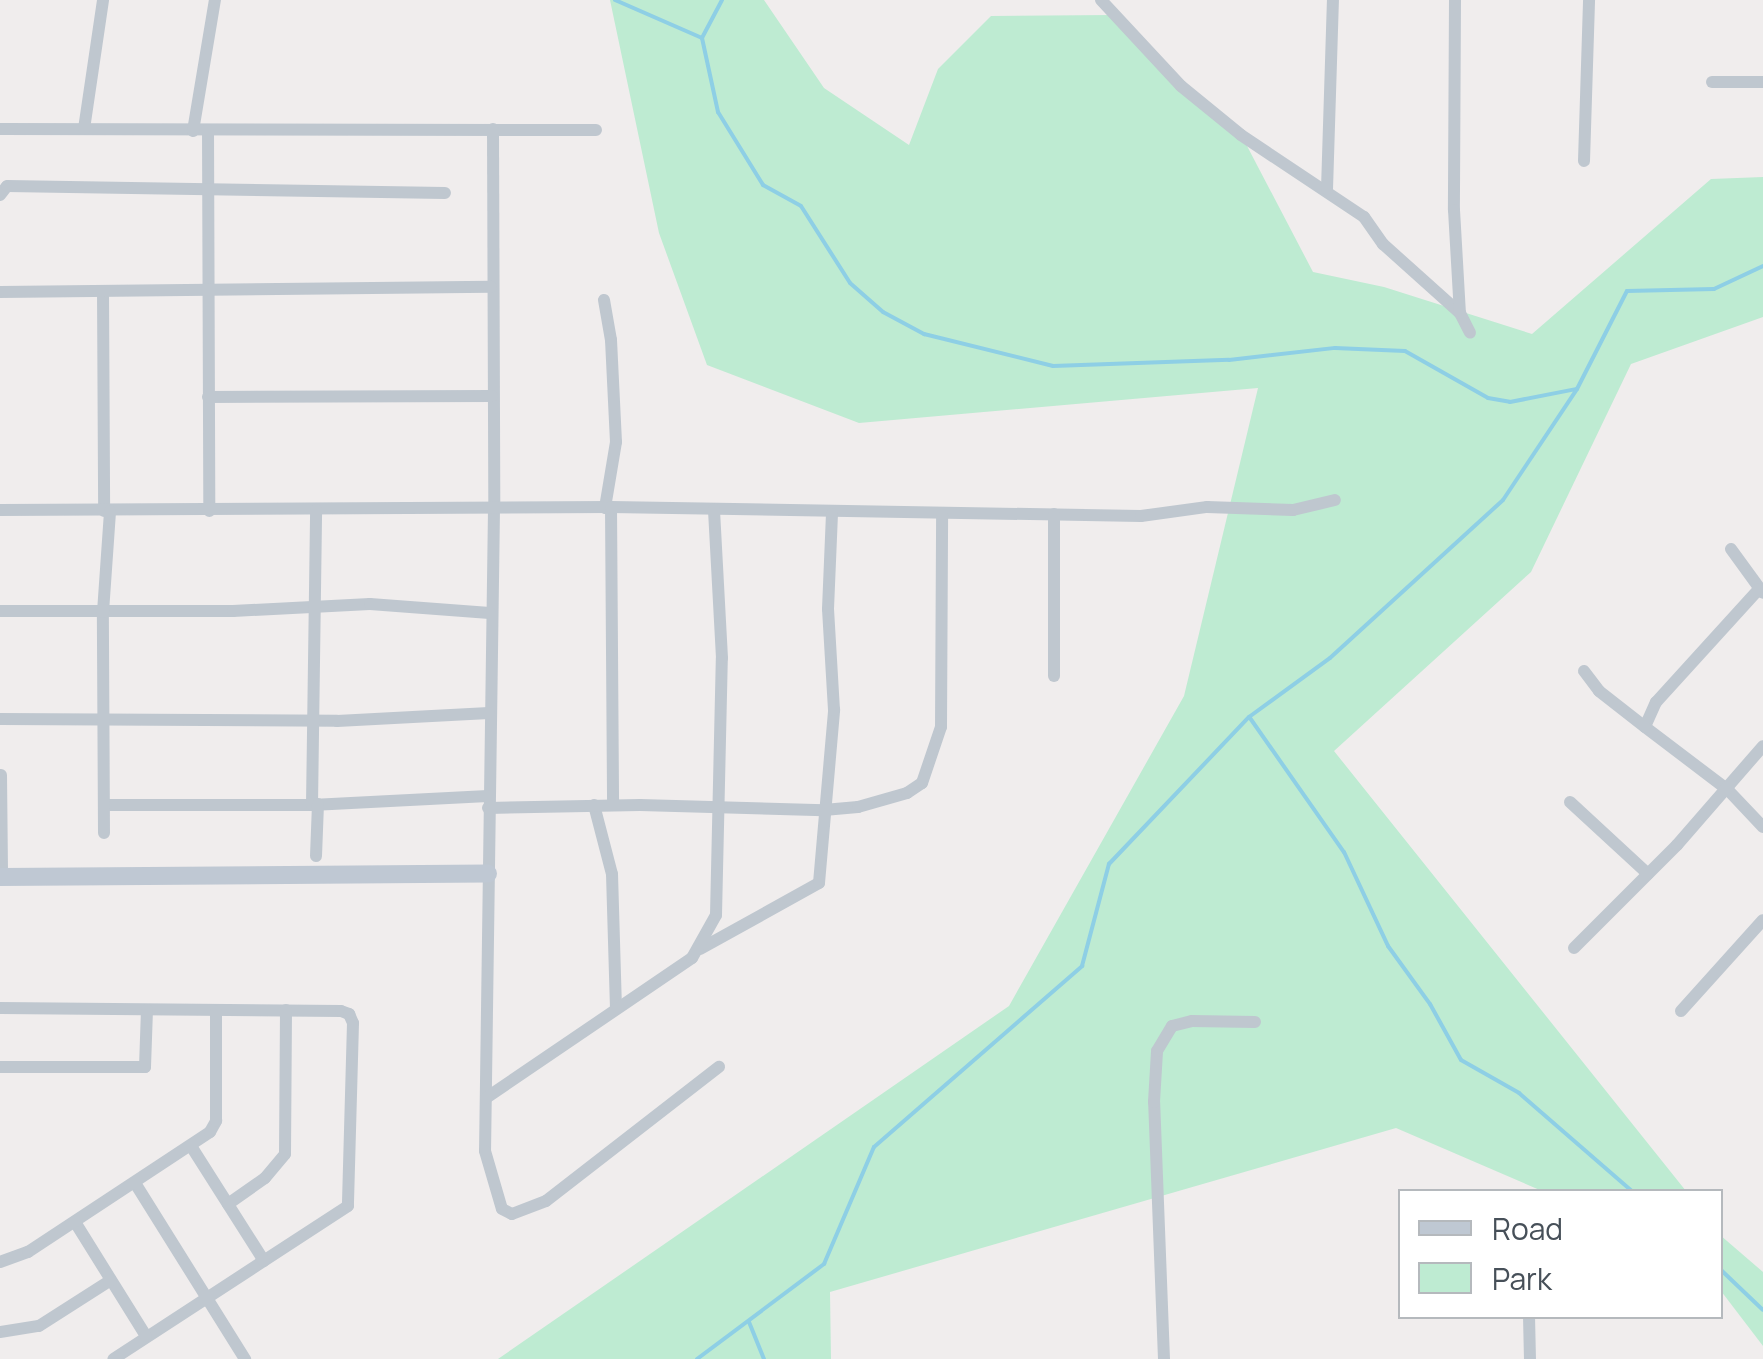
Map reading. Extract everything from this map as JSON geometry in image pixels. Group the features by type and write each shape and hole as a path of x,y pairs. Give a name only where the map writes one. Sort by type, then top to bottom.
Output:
{"street":[{"path":"84,129 103,0"},
{"path":"193,131 214,0"},
{"path":"1100,0 1181,86 1240,134 1327,189 1364,218 1383,244 1460,313"},
{"path":"1327,189 1333,0"},
{"path":"1456,0 1454,210 1460,313 1470,334"},
{"path":"1584,161 1589,0"},
{"path":"1712,82 1763,82"},
{"path":"493,128 494,510 485,1152 497,1200 512,1214 546,1201 718,1067"},
{"path":"0,129 596,130"},
{"path":"208,130 210,510"},
{"path":"0,195 8,186 445,193"},
{"path":"0,292 491,288"},
{"path":"103,291 107,511 103,612 104,833"},
{"path":"604,300 611,340 616,442 608,508 613,805"},
{"path":"208,397 492,396"},
{"path":"0,510 608,508 1141,516 1207,507 1294,510 1335,500"},
{"path":"700,950 719,899 722,658 714,509"},
{"path":"316,510 312,720 316,856"},
{"path":"486,1098 700,950 820,883 834,710 828,610 832,514"},
{"path":"104,804 488,802 824,810 858,807 907,794 922,782 935,755 941,727 942,514"},
{"path":"1054,514 1054,676"},
{"path":"1645,727 1656,702 1761,591 1731,549"},
{"path":"0,611 315,605 490,613"},
{"path":"1584,671 1599,690 1728,790 1763,827"},
{"path":"0,719 312,720 490,714"},
{"path":"1574,948 1728,790 1763,746"},
{"path":"1,776 1,877 488,874"},
{"path":"1570,802 1648,874"},
{"path":"594,806 612,874 616,1009"},
{"path":"1681,1011 1763,920"},
{"path":"0,1008 341,1011 349,1014 352,1023 348,1206 112,1359"},
{"path":"0,1067 145,1068 147,1010"},
{"path":"228,1204 265,1178 285,1154 286,1010"},
{"path":"0,1262 28,1252 210,1132 216,1121 216,1011"},
{"path":"1164,1359 1156,1051 1172,1026 1192,1021 1255,1022"},
{"path":"191,1146 264,1261"},
{"path":"135,1182 245,1359"},
{"path":"75,1222 146,1336"},
{"path":"0,1332 38,1326 111,1280"},
{"path":"1530,1319 1530,1359"}],"green space":[{"path":"610,0 764,0 824,88 909,145 938,69 991,16 1112,15 1246,144 1313,272 1384,287 1532,334 1711,179 1763,177 1763,317 1631,364 1531,572 1334,751 1684,1189 1537,1189 1396,1128 830,1292 831,1359 498,1359 1009,1006 1184,696 1258,388 859,423 707,365 659,233"},
{"path":"1723,1238 1763,1272 1763,1346 1723,1294"}],"waterway":[{"path":"615,0 702,38"},
{"path":"722,0 702,38 718,112 763,185 801,206 850,283 883,312 924,334 1053,366 1229,360 1335,348 1405,351 1488,398 1510,402 1576,389"},
{"path":"697,1359 824,1264 874,1147 1082,966 1109,864 1249,717 1330,658 1503,500 1577,389 1627,291 1714,289 1763,266"},
{"path":"1250,718 1344,852 1388,946 1430,1004 1461,1060 1519,1093 1630,1189"},
{"path":"1723,1272 1763,1310"},
{"path":"749,1322 764,1359"}]}
